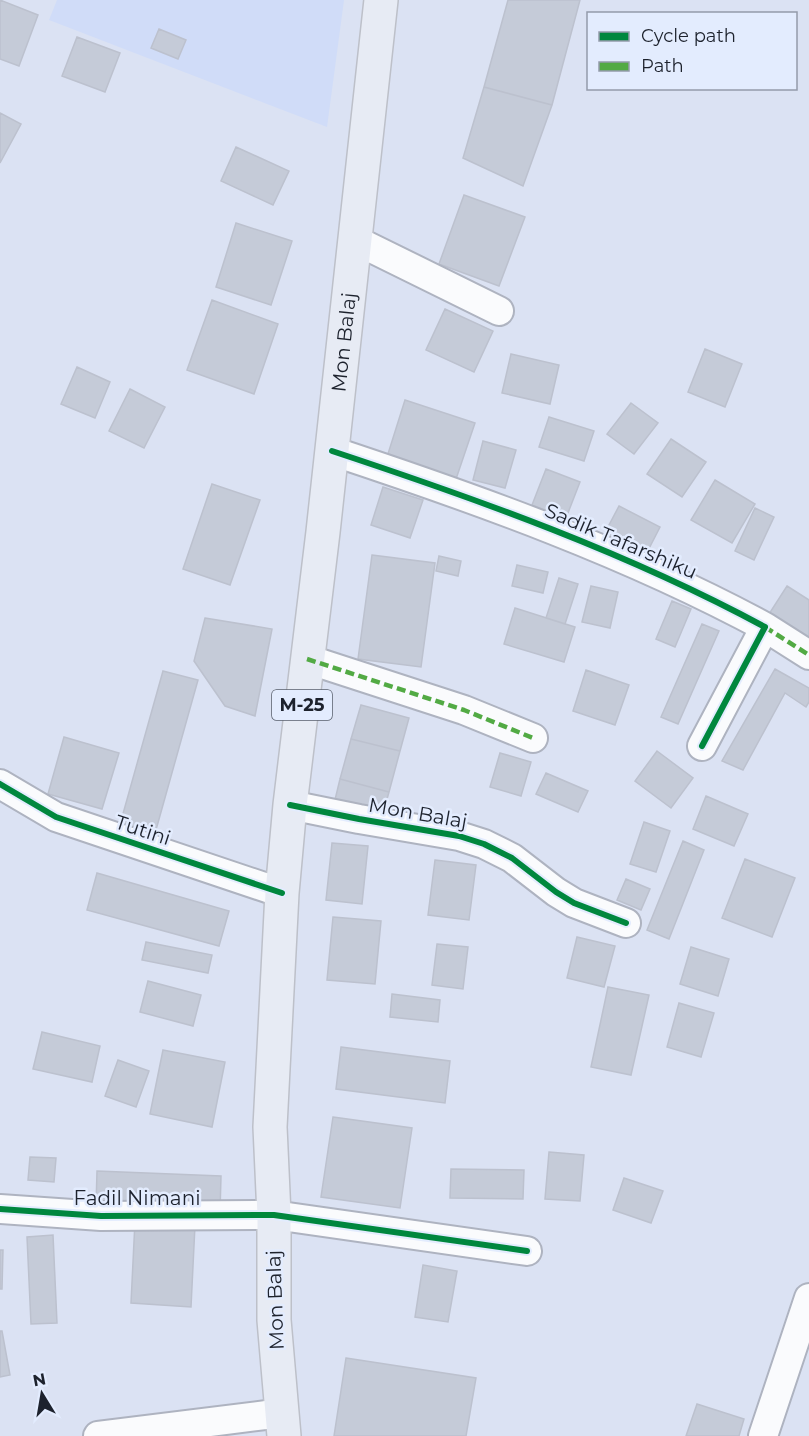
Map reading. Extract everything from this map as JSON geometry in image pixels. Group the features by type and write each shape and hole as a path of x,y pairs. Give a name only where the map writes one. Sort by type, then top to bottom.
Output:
{"main road":[{"name":"Mon Balaj","path":"283,1425 274,1320 274,1215 270,1127 282,892 381,0"}],"street":[{"path":"355,240 499,311"},
{"name":"Sadik Tafarshiku","path":"332,451 453,491 630,561 716,601 765,627 809,655"},
{"path":"702,746 765,627"},
{"path":"307,659 455,707 532,738"},
{"name":"Tutini","path":"0,784 56,817 282,892"},
{"name":"Mon Balaj","path":"290,805 459,836 484,844 512,858 574,903 626,923"},
{"name":"Fadil Nimani","path":"0,1209 101,1216 274,1215 527,1251"},
{"path":"763,1436 809,1298"},
{"path":"98,1436 283,1425"}],"shaded area":[{"path":"57,0 344,0 327,127 49,20"}],"building":[{"path":"0,0 38,15 19,66 0,59"},
{"path":"508,0 580,0 552,105 484,87"},
{"path":"159,29 186,40 178,59 151,48"},
{"path":"77,37 120,53 105,92 62,76"},
{"path":"484,87 552,105 523,186 463,158"},
{"path":"0,113 21,124 0,163"},
{"path":"236,147 289,171 273,205 221,181"},
{"path":"464,195 525,217 499,286 439,264"},
{"path":"236,223 292,241 271,305 216,287"},
{"path":"212,300 278,324 254,394 187,370"},
{"path":"445,309 493,331 474,372 426,350"},
{"path":"705,349 742,364 725,407 688,392"},
{"path":"511,354 559,365 550,404 502,393"},
{"path":"77,367 110,382 95,418 61,404"},
{"path":"130,389 165,407 144,448 109,431"},
{"path":"405,400 475,423 456,479 387,457"},
{"path":"631,403 658,423 634,454 607,434"},
{"path":"549,417 594,431 584,461 539,447"},
{"path":"671,439 706,462 682,497 647,474"},
{"path":"483,441 516,450 505,488 473,480"},
{"path":"546,469 580,482 566,518 532,505"},
{"path":"715,480 755,504 732,543 691,520"},
{"path":"212,484 260,500 230,585 183,569"},
{"path":"383,487 423,500 410,538 371,525"},
{"path":"619,506 660,527 640,566 599,544"},
{"path":"755,508 774,517 754,560 735,551"},
{"path":"372,555 435,563 421,667 358,659"},
{"path":"439,556 461,561 458,576 436,571"},
{"path":"517,565 548,572 543,593 512,586"},
{"path":"559,578 578,584 565,624 546,618"},
{"path":"591,586 618,592 610,628 582,622"},
{"path":"787,586 809,600 809,640 769,614"},
{"path":"672,601 691,609 675,647 656,639"},
{"path":"515,608 575,627 564,662 504,644"},
{"path":"205,618 272,629 255,716 225,706 194,661"},
{"path":"702,624 719,631 678,724 661,717"},
{"path":"775,669 809,688 809,702 806,707 785,693 743,770 722,761"},
{"path":"586,670 629,685 615,725 573,711"},
{"path":"163,671 198,680 154,837 119,828"},
{"path":"361,705 409,718 400,751 351,739"},
{"path":"64,737 119,753 102,809 48,794"},
{"path":"351,739 400,751 389,792 340,779"},
{"path":"657,751 693,778 671,808 635,781"},
{"path":"500,753 531,762 521,796 490,787"},
{"path":"546,773 588,791 578,812 536,794"},
{"path":"340,779 389,792 382,817 334,804"},
{"path":"706,796 748,814 734,846 693,829"},
{"path":"644,822 670,831 656,872 630,864"},
{"path":"683,841 704,850 669,939 647,930"},
{"path":"332,843 368,846 362,904 326,900"},
{"path":"745,859 795,878 772,937 722,918"},
{"path":"435,860 476,865 469,920 428,915"},
{"path":"97,873 229,911 219,946 87,910"},
{"path":"626,879 650,889 641,910 617,900"},
{"path":"333,917 381,921 375,984 327,980"},
{"path":"577,937 615,946 604,987 567,978"},
{"path":"146,942 212,955 208,973 142,960"},
{"path":"437,944 468,947 463,989 432,985"},
{"path":"691,947 729,959 718,996 680,984"},
{"path":"148,981 201,995 193,1026 140,1012"},
{"path":"608,987 649,995 631,1075 591,1067"},
{"path":"392,994 440,1000 438,1022 390,1017"},
{"path":"679,1003 714,1013 701,1057 667,1047"},
{"path":"42,1032 100,1046 92,1082 33,1069"},
{"path":"341,1047 450,1061 445,1103 336,1089"},
{"path":"163,1050 225,1062 212,1127 150,1114"},
{"path":"118,1060 149,1071 136,1107 105,1096"},
{"path":"333,1117 412,1128 400,1208 321,1197"},
{"path":"549,1152 584,1155 580,1201 545,1199"},
{"path":"30,1157 56,1158 54,1182 28,1180"},
{"path":"451,1169 524,1170 523,1199 450,1198"},
{"path":"97,1171 221,1176 220,1212 96,1207"},
{"path":"624,1178 663,1191 651,1223 613,1210"},
{"path":"135,1221 195,1225 191,1307 131,1303"},
{"path":"53,1235 57,1323 31,1324 27,1237"},
{"path":"0,1250 3,1250 2,1289 0,1289"},
{"path":"423,1265 457,1271 448,1322 415,1317"},
{"path":"0,1331 2,1331 10,1375 0,1377"},
{"path":"346,1358 476,1378 466,1436 334,1436"},
{"path":"697,1404 744,1419 739,1436 686,1436"}],"marked path":[{"path":"765,627 809,655"},
{"path":"307,659 464,710 533,738"}],"cycle path":[{"path":"332,451 553,530 660,575 765,627 702,746"},
{"path":"0,784 56,817 282,893"},
{"path":"290,805 459,836 484,844 512,858 574,903 626,923"},
{"path":"0,1209 101,1216 274,1215 527,1251"}]}
